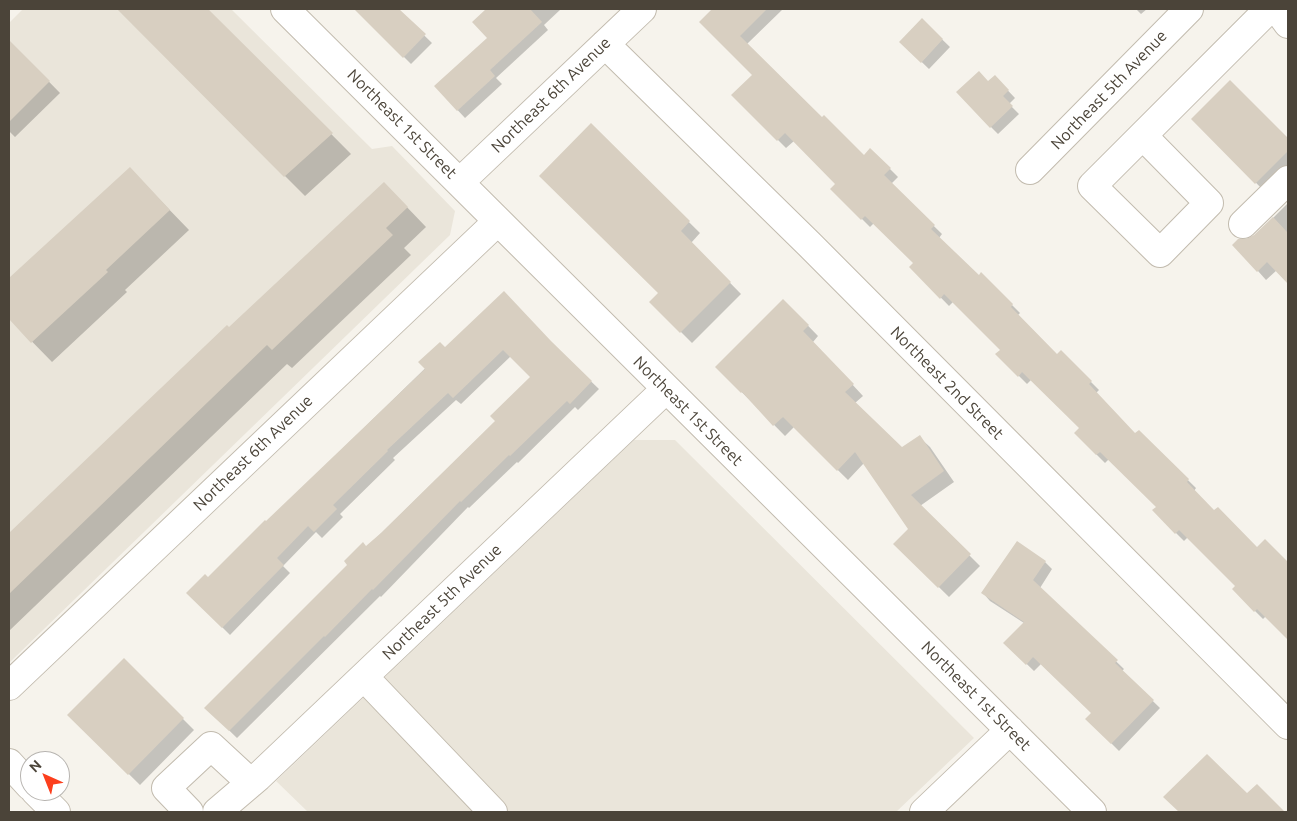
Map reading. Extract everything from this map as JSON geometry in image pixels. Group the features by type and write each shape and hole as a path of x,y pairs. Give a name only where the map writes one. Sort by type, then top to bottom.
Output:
{"street":[{"name":"Northeast 1st Street","path":"285,9 1092,812"},
{"name":"Northeast 6th Avenue","path":"460,182 642,9"},
{"name":"Northeast 5th Avenue","path":"1030,170 1189,9"},
{"path":"1142,136 1269,9"},
{"path":"1277,9 1288,24"},
{"name":"Northeast 2nd Street","path":"605,44 810,245 1288,725"},
{"path":"1244,224 1288,180"},
{"name":"Northeast 6th Avenue","path":"9,686 498,221"},
{"name":"Northeast 5th Avenue","path":"217,812 251,783 364,677 666,389"},
{"path":"364,677 493,812"},
{"path":"924,812 1010,730"},
{"path":"189,812 166,788 211,746 251,783"},
{"path":"9,763 20,775"},
{"path":"45,801 56,812"}],"shaded area":[{"path":"23,9 231,9 372,149 392,146 455,211 450,235 9,663 9,23"},
{"path":"634,440 675,440 974,738 896,812 308,812 276,781"}],"building":[{"path":"117,9 208,9 333,133 284,177"},
{"path":"354,9 399,9 426,34 403,58"},
{"path":"486,9 530,9 542,22 490,70 495,76 457,111 434,86 487,38 472,22"},
{"path":"712,9 767,9 740,36 822,117 824,115 864,155 870,148 891,168 884,175 935,225 931,229 979,275 981,272 1013,304 1011,307 1057,354 1061,350 1092,381 1089,384 1135,433 1139,430 1189,479 1187,482 1214,510 1218,507 1257,547 1265,539 1288,562 1288,640 1257,609 1254,612 1232,589 1235,586 1179,530 1175,534 1152,510 1156,507 1100,452 1096,455 1074,433 1079,428 1022,372 1018,377 995,354 1000,350 944,294 940,299 909,267 913,263 865,216 861,220 830,189 835,184 785,133 777,141 731,95 752,75 699,22"},
{"path":"922,18 943,39 921,63 899,42"},
{"path":"9,40 50,81 9,122"},
{"path":"979,71 988,81 995,75 1009,90 1003,96 1013,106 990,128 956,92"},
{"path":"1230,80 1288,138 1288,151 1255,184 1191,119"},
{"path":"591,123 690,221 681,231 731,282 680,333 649,302 658,293 539,176"},
{"path":"130,167 170,210 106,270 108,272 31,343 9,319 9,278"},
{"path":"384,182 408,207 386,228 393,235 272,350 267,345 9,594 9,533 227,325 229,327"},
{"path":"1273,217 1288,233 1288,284 1267,262 1257,272 1232,245 1238,239 1246,239 1254,235"},
{"path":"504,291 592,381 570,404 567,401 460,501 373,590 229,731 204,708 347,565 344,561 363,542 366,546 381,533 495,421 490,416 530,377 503,350 453,398 448,393 387,450 333,505 337,509 314,532 308,526 277,558 284,565 222,628 186,593 205,574 208,577 265,520 425,369 418,362 440,342 445,347"},
{"path":"783,299 809,325 803,331 854,384 845,392 902,447 920,435 944,471 911,495 971,554 938,588 893,544 908,529 855,452 837,471 783,417 773,426 742,392 715,367"},
{"path":"1017,541 1046,561 1033,580 1118,660 1115,663 1154,700 1111,744 1085,719 1091,713 1033,657 1026,665 1003,643 1024,622 981,593"},
{"path":"124,658 184,718 128,775 67,715"},
{"path":"1207,754 1247,793 1257,784 1285,812 1179,812 1163,797"}]}
